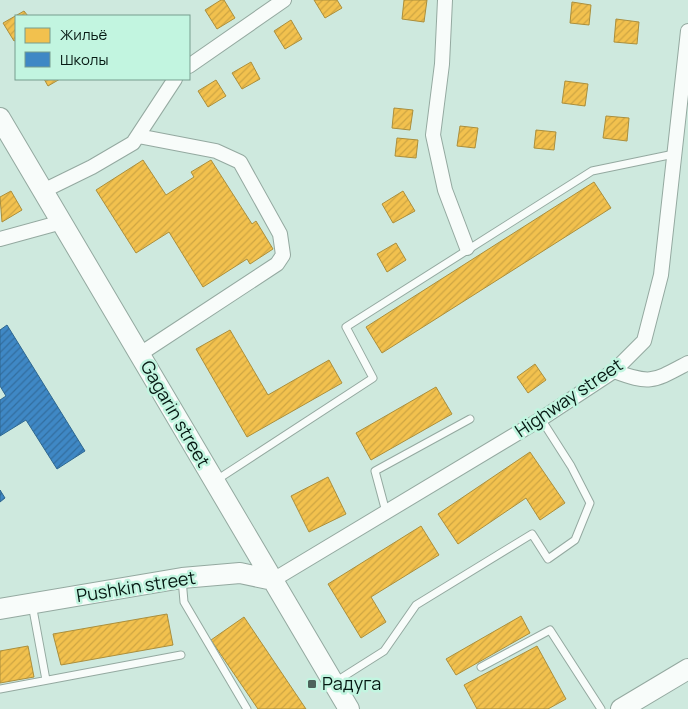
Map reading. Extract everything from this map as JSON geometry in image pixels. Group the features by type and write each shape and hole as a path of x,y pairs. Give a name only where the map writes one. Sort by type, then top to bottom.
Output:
{"street":[{"path":"190,65 284,0"},
{"path":"445,0 442,64 433,135 445,190 467,248"},
{"name":"Highway street","path":"272,580 541,419 614,371 644,341 661,275 688,31"},
{"path":"43,191 133,143 174,80"},
{"name":"Gagarin street","path":"0,118 349,709"},
{"path":"138,136 216,151 240,162 280,234 283,255 277,264 140,354"},
{"path":"0,239 62,222"},
{"path":"614,371 639,380 657,380 688,363"},
{"name":"Pushkin street","path":"0,609 182,578 240,573 272,580"},
{"path":"621,709 688,669"}],"lane":[{"path":"214,482 373,378 346,327 467,248 592,171 674,154"},
{"path":"386,512 376,471 470,419"},
{"path":"333,683 384,652 416,605 532,534 548,559 575,540 590,503 571,466 541,419"},
{"path":"182,578 184,602 247,709"},
{"path":"32,603 46,680"},
{"path":"481,667 550,630 601,709"},
{"path":"0,689 181,655"}],"building: Жильё":[{"path":"224,0 235,18 217,29 205,10"},
{"path":"314,0 337,0 342,8 325,18"},
{"path":"404,0 427,0 424,22 402,19"},
{"path":"572,2 591,5 589,25 570,23"},
{"path":"24,11 27,15 17,15"},
{"path":"15,16 15,40 14,41 3,23"},
{"path":"616,19 639,22 637,44 614,42"},
{"path":"291,20 302,39 285,49 274,31"},
{"path":"251,62 260,79 242,89 232,73"},
{"path":"45,80 58,80 48,86"},
{"path":"216,80 226,96 208,107 198,91"},
{"path":"565,81 588,84 585,106 562,103"},
{"path":"394,108 413,110 410,130 392,128"},
{"path":"606,116 629,118 627,141 603,138"},
{"path":"460,126 478,128 475,148 457,146"},
{"path":"536,130 556,132 554,150 534,148"},
{"path":"397,138 418,140 416,158 395,156"},
{"path":"143,160 166,195 194,177 191,172 211,160 252,224 256,221 273,249 250,264 247,259 203,287 169,232 136,253 96,190"},
{"path":"594,182 611,208 382,353 366,327"},
{"path":"11,191 22,210 2,222 0,197"},
{"path":"403,191 415,211 393,223 382,204"},
{"path":"396,243 406,260 387,272 377,254"},
{"path":"230,330 268,395 329,360 342,383 247,437 196,349"},
{"path":"535,364 546,380 528,393 517,377"},
{"path":"436,387 452,414 371,460 356,433"},
{"path":"530,452 565,503 540,520 526,498 458,544 438,514"},
{"path":"328,477 346,514 309,532 291,496"},
{"path":"421,526 439,555 371,597 386,622 361,638 328,584"},
{"path":"167,614 173,645 61,665 53,634"},
{"path":"521,616 530,633 456,675 446,659"},
{"path":"244,617 306,709 258,709 211,640"},
{"path":"28,646 34,677 0,683 0,651"},
{"path":"537,646 566,699 548,709 477,709 464,685"}],"building: Школы":[{"path":"7,325 85,451 57,469 26,420 0,436 0,400 6,396 0,386 0,330"},
{"path":"0,490 5,498 0,502"}],"place":[{"name":"Радуга","path":"312,684"}]}
